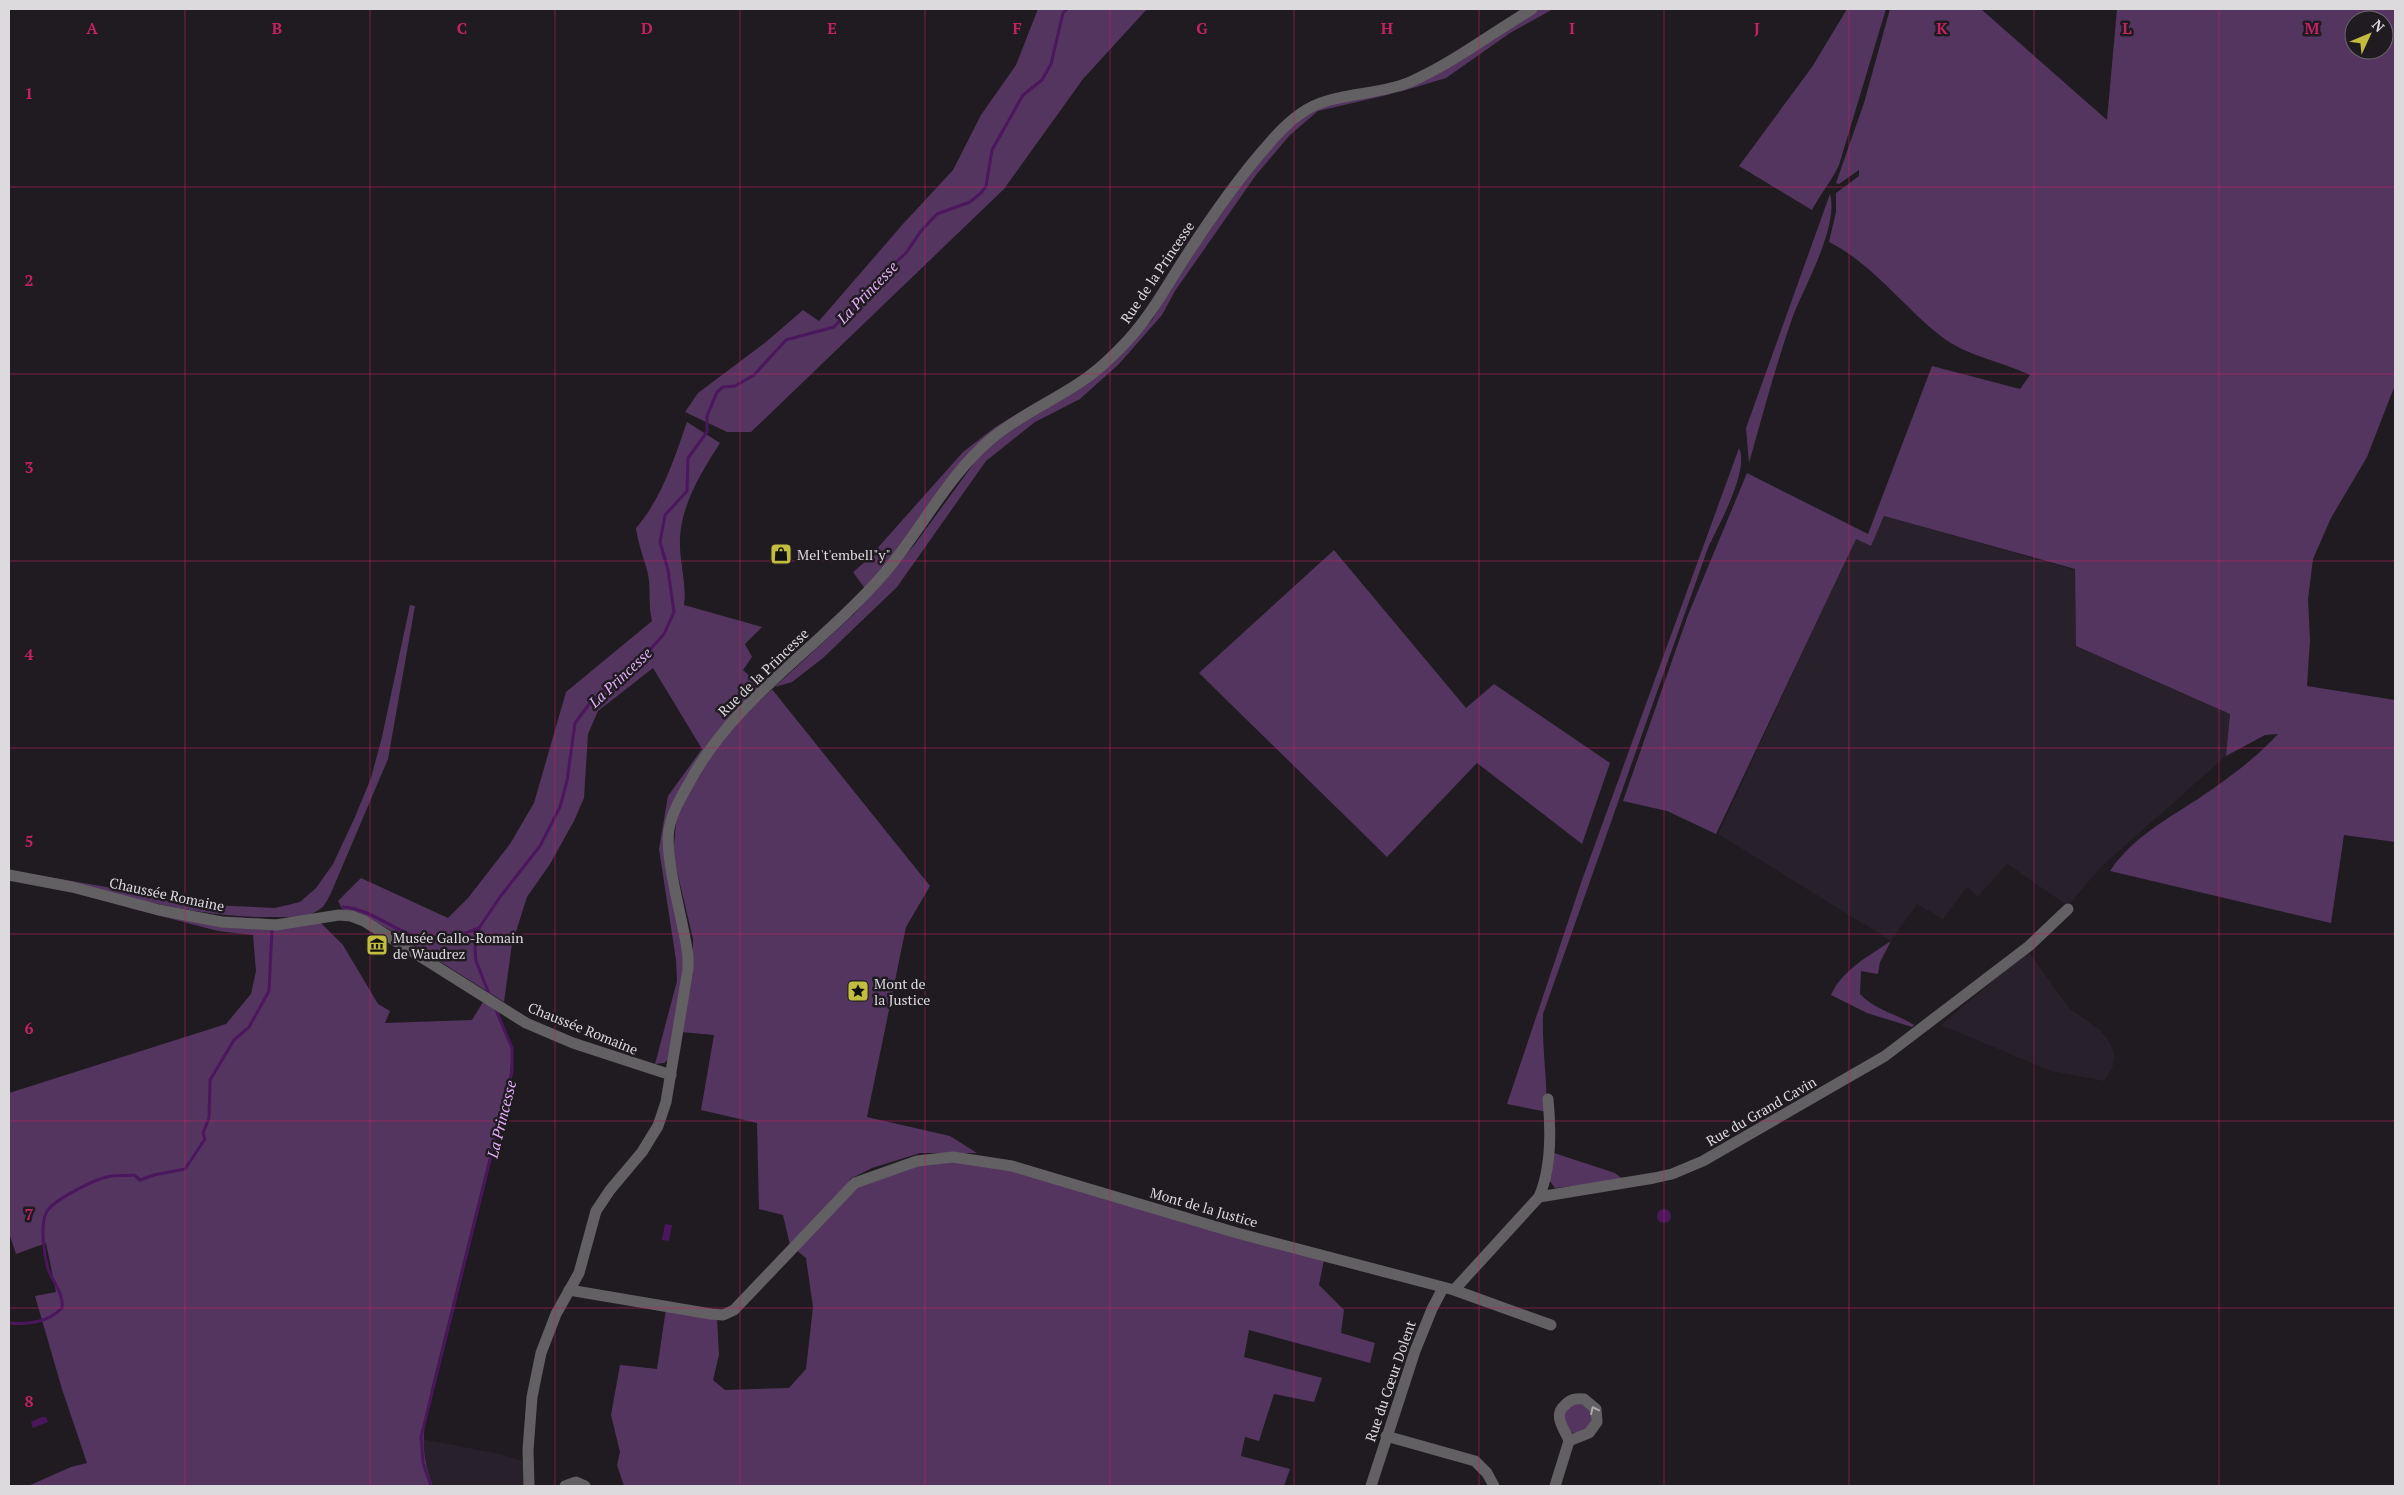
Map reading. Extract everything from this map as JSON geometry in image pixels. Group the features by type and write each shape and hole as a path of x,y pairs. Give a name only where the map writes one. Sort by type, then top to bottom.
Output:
{"street":[{"name":"Rue de la Princesse","path":"529,1486 528,1450 536,1373 546,1336 579,1273 589,1232 599,1206 642,1152 658,1126 666,1102 688,970 688,956 671,860 669,829 677,806 694,772 720,735 742,711 785,669 836,624 883,575 948,488 982,447 998,432 1090,376 1128,340 1154,307 1200,235 1244,173 1281,131 1303,111 1325,101 1385,90 1409,82 1451,60 1532,9"},
{"name":"Chaussée Romaine","path":"9,875 72,887 159,910 222,922 276,925 339,915 351,916 364,921 526,1023 574,1043 671,1075"},
{"name":"Rue du Grand Cavin","path":"1539,1197 1654,1178 1672,1174 1703,1161 1885,1056 2029,946 2068,909"},
{"path":"1548,1099 1550,1121 1548,1157 1539,1197 1448,1289 1551,1325"},
{"name":"Mont de la Justice","path":"569,1290 711,1314 727,1314 734,1310 856,1182 918,1161 946,1157 968,1158 1012,1166 1237,1233 1448,1289"},
{"name":"Rue du Cœur Dolent","path":"1371,1486 1415,1351 1448,1289"},
{"path":"1386,1436 1475,1461 1487,1473 1494,1486"},
{"path":"1555,1486 1569,1441"},
{"path":"565,1486 576,1482 585,1486"}],"shaded area":[{"path":"1038,9 1147,9 1083,79 1004,189 751,432 727,432 685,412 698,393 766,342 803,310 819,321 903,224 953,170 981,115 1016,65"},
{"path":"1539,9 1553,9 1510,33 1446,78 1398,92 1476,49"},
{"path":"1847,9 1886,9 1839,165 1812,210 1739,166 1812,67"},
{"path":"1890,9 1981,9 2107,120 2117,9 2395,9 2395,385 2367,457 2331,518 2313,559 2308,599 2310,640 2307,686 2395,700 2395,842 2344,835 2331,923 2110,871 2131,846 2143,836 2255,757 2278,734 2265,735 2226,756 2230,714 2076,646 2075,569 1884,516 1871,546 1856,539 1716,834 1667,811 1623,801 1688,615 1747,473 1868,534 1932,366 2020,389 2030,375 1966,351 1946,340 1861,263 1829,242 1836,212 1836,193 1859,176 1859,170 1839,184 1836,183 1864,103"},
{"path":"1394,93 1318,111 1290,135 1256,175 1175,291 1162,315 1119,364 1080,399 1035,422 986,461 897,587 823,658 792,682 775,687 854,614 915,544 985,448 1016,425 1096,376 1152,320 1190,255 1242,182 1284,131 1312,109 1341,101"},
{"path":"1830,194 1830,222 1819,255 1793,316 1749,463 1746,428"},
{"path":"1025,409 1003,425 866,590 853,572 866,561 963,452 994,428"},
{"path":"687,422 720,443 706,465 688,501 681,526 680,547 685,597 684,605 762,627 745,644 752,657 743,670 760,686 747,699 669,826 686,964 671,1057 664,1063 655,1064 677,981 676,960 659,849 668,796 702,749 653,668 598,711 588,734 584,798 574,821 550,864 527,897 512,944 504,1002 390,930 364,916 342,909 338,901 361,878 448,918 468,898 510,844 534,803 566,692 652,621 648,574 636,528 660,491"},
{"path":"1739,448 1741,458 1737,484 1708,548 1543,1014 1547,1112 1507,1104 1582,880"},
{"path":"1884,516 2075,570 2076,646 2230,714 2226,756 2101,867 2068,906 2007,864 1978,896 1967,887 1943,919 1917,904 1891,941 1718,834 1856,538 1871,546"},
{"path":"1334,550 1466,708 1494,684 1610,763 1582,844 1477,763 1387,857 1199,673"},
{"path":"410,605 415,606 388,759 331,893 326,903 320,909 308,915 292,917 246,917 216,914 156,904 37,875 210,905 275,908 300,902 316,888 333,864 371,778 382,737"},
{"path":"772,689 930,886 906,927 867,1117 950,1136 977,1153 920,1153 872,1168 850,1179 846,1192 902,1168 948,1159 988,1164 1058,1182 1324,1260 1319,1285 1344,1310 1341,1333 1375,1343 1370,1363 1249,1330 1244,1357 1322,1378 1314,1402 1274,1394 1259,1441 1245,1437 1241,1456 1290,1469 1284,1486 624,1486 617,1465 620,1452 611,1415 620,1365 657,1369 666,1309 717,1318 719,1355 713,1380 725,1390 789,1388 806,1369 813,1307 806,1258 790,1245 783,1215 759,1209 757,1123 701,1110 714,1035 681,1032 693,973 693,939 673,854 676,824 683,793 699,767 730,728"},
{"path":"126,907 161,913 320,922 343,945 378,1004 390,1011 385,1023 472,1020 483,1002 497,1008 512,1051 510,1074 431,1390 425,1427 424,1449 428,1473 433,1486 28,1486 71,1467 87,1463 62,1389 35,1296 56,1292 46,1243 16,1254 9,1233 9,1093 226,1024 251,994 256,971 253,935 218,931"},
{"path":"1891,941 1880,962 1878,974 1861,971 1860,994 1872,1004 1914,1025 1912,1027 1867,1013 1831,995 1849,971"},
{"path":"2028,951 2069,1008 2100,1030 2110,1043 2115,1056 2112,1069 2104,1081 2051,1071 1941,1025"},
{"path":"1551,1152 1615,1173 1624,1180 1555,1188 1549,1180"},
{"path":"1661,1209 1667,1209 1671,1216 1667,1223 1661,1223 1657,1219 1657,1213"},
{"path":"665,1224 672,1225 669,1241 662,1240"},
{"path":"1578,1403 1587,1406 1593,1414 1590,1428 1575,1434 1570,1432 1563,1414 1565,1409"},
{"path":"46,1417 48,1422 33,1428 31,1422"},
{"path":"422,1439 500,1454 525,1462 527,1486 433,1486 425,1466"}],"waterway":[{"name":"La Princesse","path":"490,996 476,961 475,948 479,928 500,897 540,846 560,807 567,781 575,723 590,703 647,653 664,634 674,612 668,570 660,542 665,515 687,491 688,458 707,432 707,416 717,392 723,387 735,386 754,375 786,340 834,327 876,280 906,253 921,231 937,214 970,202 981,193 986,186 992,150 1023,95 1042,80 1051,64 1063,13 1067,9"},
{"path":"343,907 367,913 402,931 426,939 438,940 458,936 479,928"},
{"path":"9,1323 37,1321 51,1317 62,1308 58,1288 48,1269 43,1233 46,1213 56,1202 76,1190 105,1177 134,1175 140,1180 154,1175 185,1169 205,1139 203,1133 209,1118 210,1080 234,1040 249,1027 269,991 272,929"},
{"name":"La Princesse","path":"431,1486 423,1463 421,1437 512,1072 512,1048 495,1008"}],"place":[{"name":"Mel't'embell\"y\"","path":"781,554"},
{"name":"Musée Gallo-Romain de Waudrez","path":"377,945"},
{"name":"Mont de la Justice","path":"858,991"}]}
